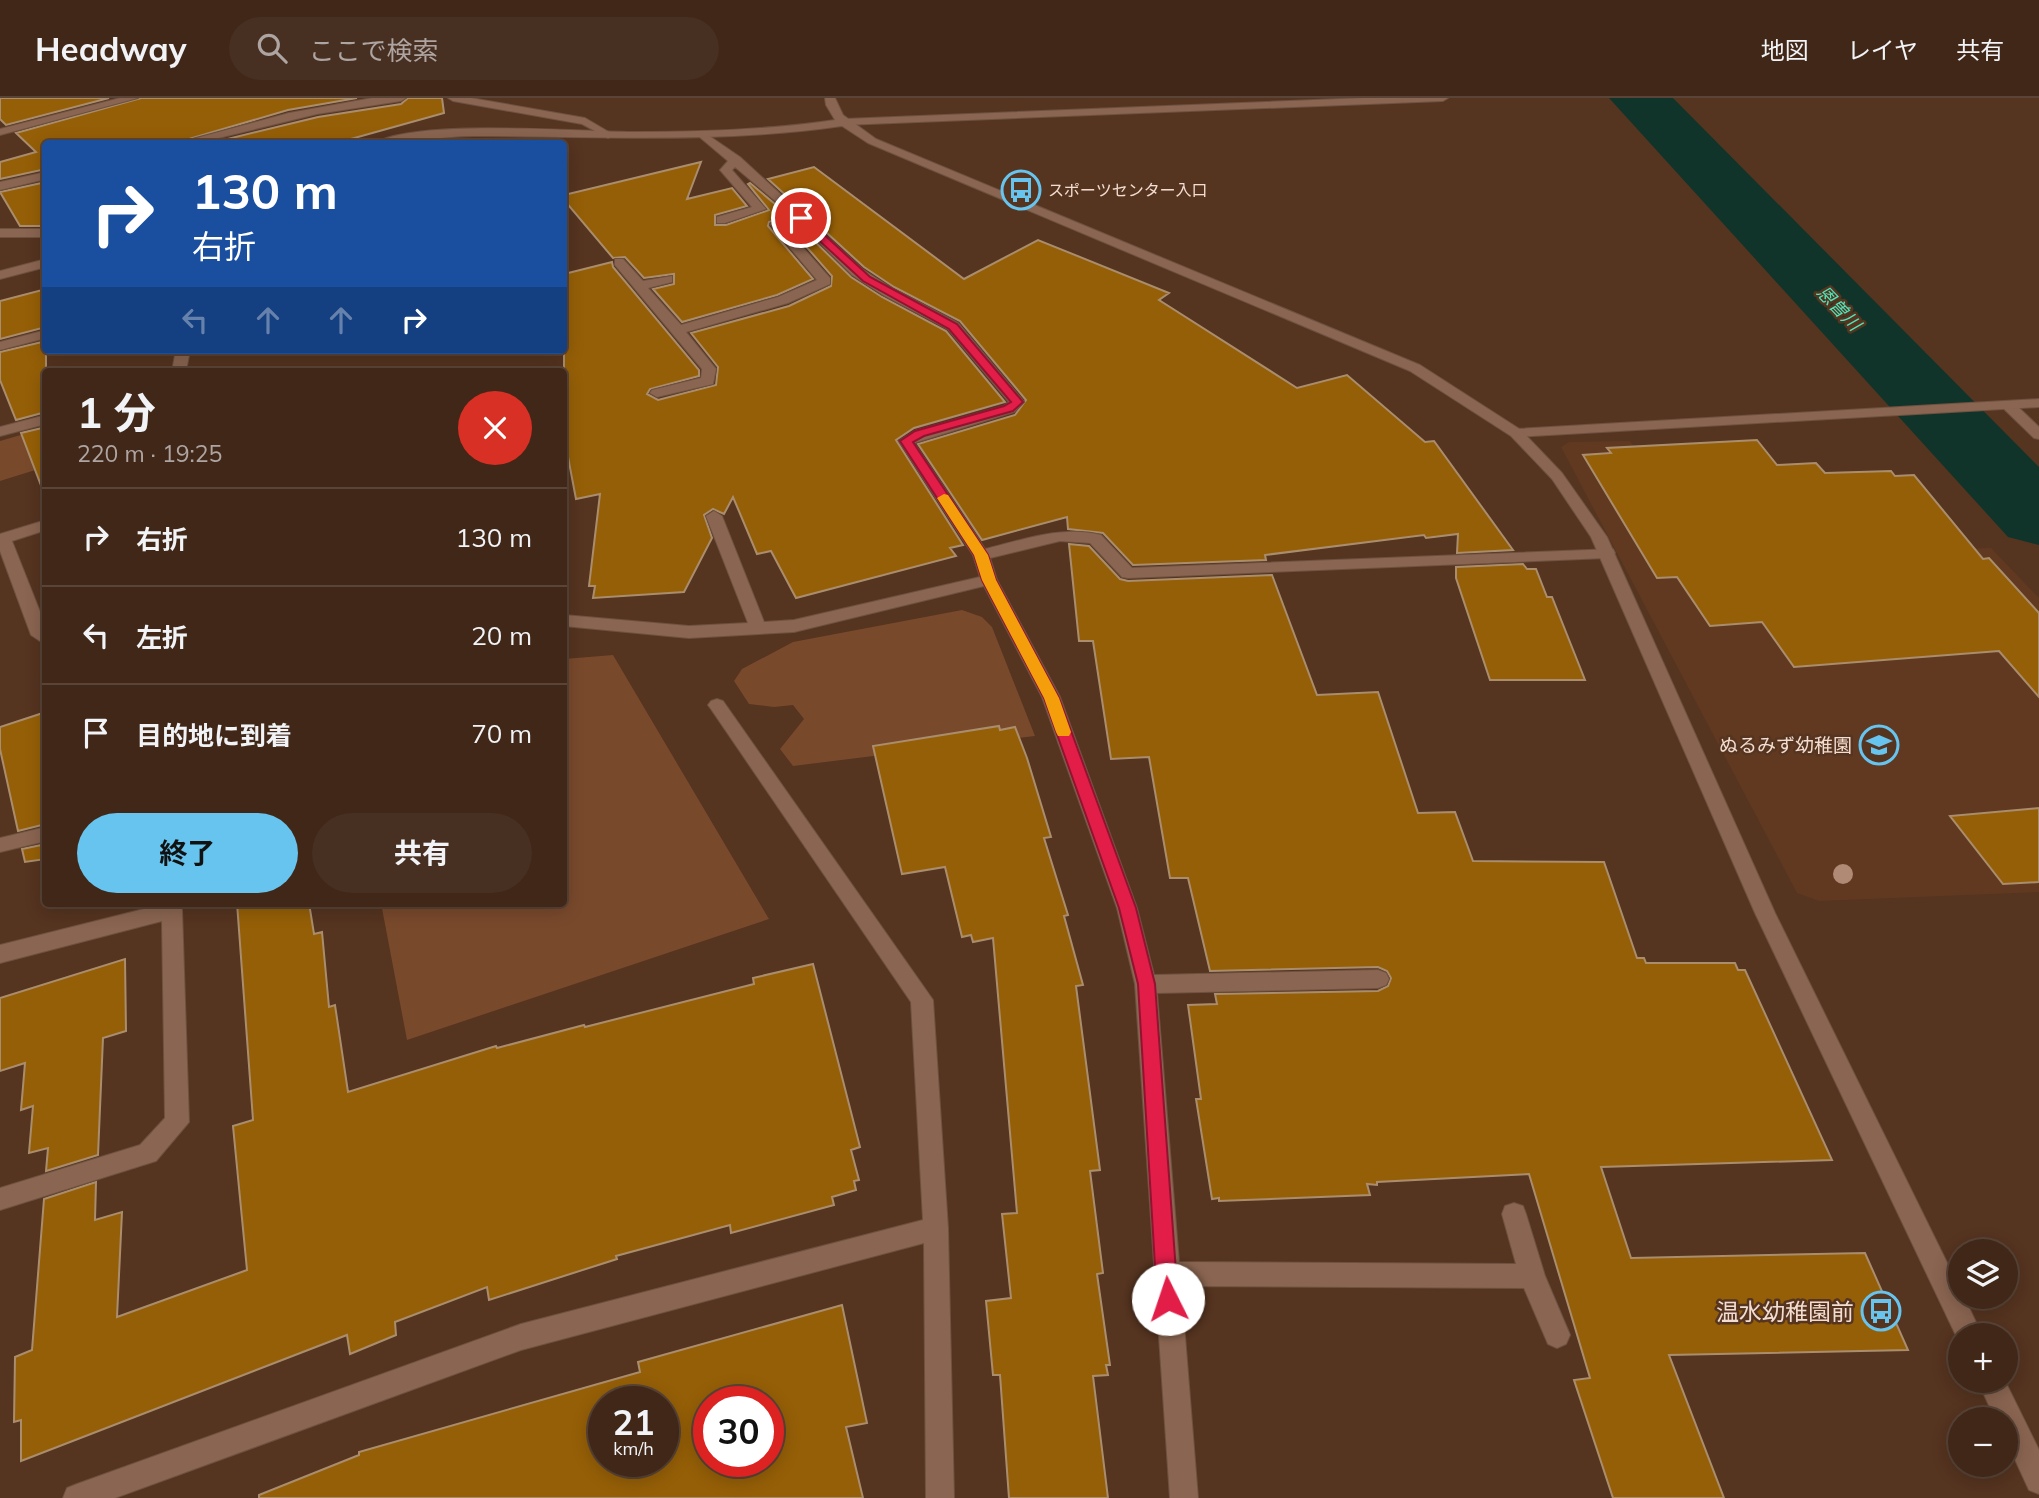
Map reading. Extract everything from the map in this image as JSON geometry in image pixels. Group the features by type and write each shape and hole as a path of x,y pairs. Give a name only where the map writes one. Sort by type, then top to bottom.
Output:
{"street":[{"path":"0,132 133,98"},
{"path":"195,140 345,100 401,98"},
{"path":"453,98 585,121 608,135"},
{"path":"830,98 830,105 844,122 872,141 1415,368 1516,433 1557,476 1600,537 1765,913 1963,1323"},
{"path":"397,140 441,131 608,135 794,131 844,122 1443,98"},
{"path":"702,134 736,159 867,279 953,326 1017,402 1009,408 919,434 906,441 981,555 989,580 1051,698 1127,908 1146,984 1184,1498"},
{"path":"721,219 760,209 726,170 736,159"},
{"path":"0,186 42,176"},
{"path":"678,330 783,300 825,281 776,224 801,218"},
{"path":"0,233 42,233"},
{"path":"619,262 709,369 708,381 657,393"},
{"path":"0,275 42,264"},
{"path":"640,286 667,279"},
{"path":"0,345 42,335"},
{"path":"1516,433 2039,403"},
{"path":"2002,405 2039,435"},
{"path":"0,432 42,420"},
{"path":"714,516 758,628"},
{"path":"42,526 1,539 40,635 42,634"},
{"path":"981,555 1060,537 1095,538 1128,573 1607,553"},
{"path":"567,621 689,632 794,626 989,580"},
{"path":"717,705 922,1000 936,1228 940,1498"},
{"path":"0,845 42,835"},
{"path":"0,954 172,910 177,1122 148,1153 0,1199"},
{"path":"1146,984 1378,979"},
{"path":"1514,1214 1532,1276 1557,1335"},
{"path":"77,1498 521,1337 936,1228"},
{"path":"1166,1274 1532,1276"},
{"path":"1997,1393 2039,1480"}],"shaded area":[{"path":"42,429 42,468 0,481 0,441"},
{"name":"ぬるみず幼稚園","path":"1630,441 1711,558 1991,548 2039,598 2039,892 1819,901 1797,893 1561,447 1569,442"},
{"path":"962,610 982,617 992,627 1035,736 793,766 780,749 804,719 793,705 774,707 749,704 734,681 742,669 793,642"},
{"path":"613,655 769,919 407,1040 382,907 567,907 567,659"}],"building":[{"path":"0,98 109,98 6,125 0,119"},
{"path":"141,98 357,98 288,110 186,140 42,140 42,170 0,179 0,162 36,152 16,133"},
{"path":"408,98 442,98 444,113 347,140 223,140 318,117 401,104"},
{"path":"701,162 687,199 732,188 747,206 715,215 715,225 726,225 769,210 748,184 750,183 788,215 769,222 768,226 813,279 777,295 682,322 653,289 674,284 674,274 644,278 625,257 613,258 567,204 567,194"},
{"path":"814,167 964,279 1038,240 1169,293 1159,300 1297,388 1347,375 1425,442 1434,441 1513,550 1457,553 1458,534 1426,538 1424,535 1265,555 1266,560 1133,565 1103,533 1068,529 1067,517 982,540 918,444 1015,415 1026,400 960,321 894,287 864,267 768,179"},
{"path":"42,183 42,226 20,226 0,192"},
{"path":"798,225 851,277 946,331 1005,402 914,428 896,440 963,545 950,548 956,556 796,598 771,551 757,554 733,497 724,514 713,509 704,515 712,538 684,592 593,598 595,586 589,586 600,494 576,499 567,452 567,368 564,368 564,354 567,354 567,273 612,262 613,267 699,370 699,376 650,389 647,394 658,400 716,385 718,367 691,333 789,306 831,286 832,276 789,227"},
{"path":"42,290 42,328 0,339 0,301"},
{"path":"42,342 42,354 46,354 46,368 42,368 42,413 16,420 0,380 0,352"},
{"path":"42,428 42,488 21,433"},
{"path":"1757,440 1777,465 1816,463 1825,473 1891,471 1895,476 1914,475 1983,559 1989,558 2039,613 2039,697 1999,651 1794,667 1762,622 1710,626 1677,577 1657,578 1583,455 1611,453 1607,448"},
{"path":"1069,544 1089,546 1120,579 1128,581 1272,575 1317,695 1378,692 1418,813 1455,812 1473,861 1604,862 1637,958 1644,958 1646,963 1735,963 1738,970 1745,970 1832,1160 1601,1167 1631,1258 1865,1253 1908,1350 1669,1355 1724,1498 1613,1498 1574,1380 1590,1378 1529,1174 1377,1182 1377,1185 1367,1184 1370,1195 1219,1201 1219,1198 1212,1199 1196,1099 1201,1099 1188,1005 1217,1004 1215,994 1378,991 1388,986 1391,978 1387,971 1378,967 1210,971 1188,878 1170,878 1149,757 1111,759 1093,641 1079,641"},
{"path":"1523,564 1527,569 1536,569 1547,597 1552,597 1585,680 1490,680 1456,578 1456,567"},
{"path":"42,713 42,825 18,831 0,749 0,727"},
{"path":"999,726 1000,730 1015,727 1027,758 1051,837 1044,838 1068,915 1064,916 1083,985 1076,986 1100,1170 1090,1171 1103,1273 1097,1274 1110,1365 1106,1365 1108,1375 1093,1376 1108,1498 1009,1498 1000,1375 993,1375 986,1301 1011,1298 1002,1214 1017,1213 993,938 973,942 971,935 962,937 945,867 902,874 873,746"},
{"path":"2039,808 2039,882 2003,884 1950,816"},
{"path":"42,845 42,860 25,862 22,849"},
{"path":"237,907 310,907 314,934 322,932 329,1007 335,1005 348,1092 496,1046 497,1048 584,1025 585,1027 754,984 753,978 813,964 860,1147 851,1150 859,1180 854,1181 856,1190 832,1197 834,1205 731,1233 730,1225 616,1256 617,1259 489,1300 487,1287 395,1322 396,1335 350,1354 347,1335 21,1461 21,1420 14,1422 15,1357 32,1350 44,1199 96,1182 95,1220 122,1212 117,1317 247,1270 233,1126 253,1120"},
{"path":"125,959 126,1031 103,1038 98,1155 46,1171 48,1148 29,1153 33,1106 21,1110 25,1063 0,1071 0,998"},
{"path":"842,1305 867,1423 846,1427 863,1498 259,1498 259,1495 359,1455 359,1452 588,1387 588,1477 679,1477 679,1386 591,1386 640,1372 638,1362"}],"waterway":[{"name":"恩曽川","path":"1639,98 2039,518"}],"slow traffic":[{"path":"944,498 981,555 989,580 1051,698 1064,732"}],"place":[{"name":"スポーツセンター入口","path":"1021,190"},
{"name":"ぬるみず幼稚園","path":"1879,745"},
{"name":"温水幼稚園前","path":"1881,1311"}],"route":[{"path":"801,218 856,272 953,326 1017,402 1009,408 919,434 906,441 981,555 989,580 1051,698 1127,908 1146,984 1168,1299"}]}
